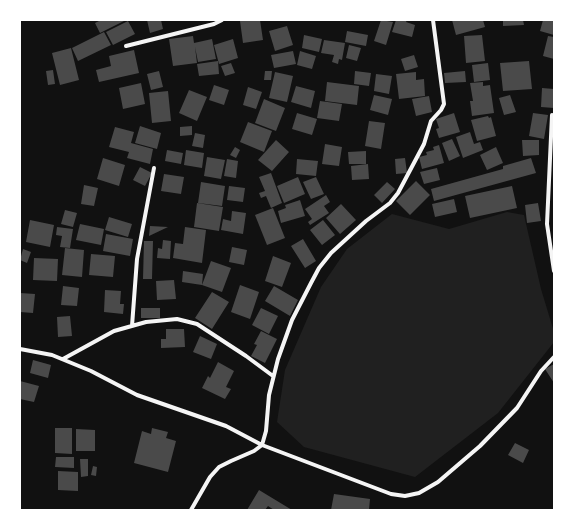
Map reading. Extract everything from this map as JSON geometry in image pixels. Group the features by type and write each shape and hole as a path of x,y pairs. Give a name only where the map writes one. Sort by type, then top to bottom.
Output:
{"street":[{"path":"126,46 214,24 222,20"},
{"path":"191,510 210,477 219,467 254,451 262,445 266,431 269,395 278,358 292,320 319,268 332,253 366,220 390,203 398,192 424,144 431,121 441,110 444,104 433,20"},
{"path":"552,115 547,224 554,271"},
{"path":"132,326 137,259 154,168"},
{"path":"63,359 114,331 146,322 177,319 197,324 246,356 273,376"},
{"path":"20,349 52,355 63,359 91,371 137,395 226,426 262,445 392,494 405,496 419,493 438,482 480,446 517,408 541,371 554,357"}],"shaded area":[{"path":"507,212 524,215 541,289 554,332 554,342 498,413 415,477 304,447 277,422 285,370 321,287 347,249 392,214 449,229"}],"building":[{"path":"101,20 126,20 100,33 95,23"},
{"path":"147,20 161,20 163,29 150,33"},
{"path":"260,20 263,40 243,43 240,21"},
{"path":"381,20 393,22 386,45 374,41"},
{"path":"396,20 407,20 406,22 415,25 412,37 392,32"},
{"path":"452,20 483,20 485,27 456,35"},
{"path":"503,20 523,20 524,25 503,26"},
{"path":"543,20 554,20 554,35 540,31"},
{"path":"128,21 135,34 113,45 106,32"},
{"path":"287,26 293,45 275,51 269,31"},
{"path":"347,31 368,35 366,46 345,42"},
{"path":"104,32 111,45 78,61 72,48"},
{"path":"304,35 322,39 319,52 302,48"},
{"path":"482,35 485,61 466,63 464,36"},
{"path":"193,36 194,43 212,39 216,59 198,62 195,47 197,63 173,66 169,39"},
{"path":"548,36 554,37 554,59 543,56"},
{"path":"233,39 238,58 219,64 214,45"},
{"path":"324,40 345,43 342,60 339,59 338,64 332,62 334,55 321,53"},
{"path":"349,45 361,48 357,61 346,58"},
{"path":"71,48 79,80 60,85 52,53"},
{"path":"134,50 139,73 99,82 96,70 111,66 109,56"},
{"path":"293,51 296,64 274,68 271,55"},
{"path":"300,51 316,56 312,69 297,65"},
{"path":"414,55 418,67 405,71 401,59"},
{"path":"218,61 219,74 199,76 197,64"},
{"path":"529,61 532,89 503,91 500,63"},
{"path":"231,63 235,73 225,76 221,66"},
{"path":"488,63 490,80 474,82 472,65"},
{"path":"53,70 55,84 48,85 46,71"},
{"path":"159,71 163,87 151,90 147,74"},
{"path":"265,71 272,71 271,80 264,80"},
{"path":"355,71 371,73 369,86 354,84"},
{"path":"465,71 466,82 445,83 444,73"},
{"path":"275,72 293,76 287,102 269,98"},
{"path":"416,72 416,80 424,79 425,96 399,99 396,74"},
{"path":"376,74 392,76 389,94 374,91"},
{"path":"327,82 359,86 357,105 325,101"},
{"path":"483,82 483,86 490,85 494,113 472,116 470,101 473,101 470,83"},
{"path":"141,83 145,104 123,109 119,88"},
{"path":"214,85 229,90 224,105 209,100"},
{"path":"296,86 315,91 311,108 291,102"},
{"path":"248,87 262,92 256,109 243,105"},
{"path":"542,88 554,89 554,108 541,107"},
{"path":"189,90 207,97 197,121 179,113"},
{"path":"168,91 171,121 152,123 149,93"},
{"path":"374,95 392,99 388,115 370,110"},
{"path":"510,95 516,112 504,115 499,98"},
{"path":"429,96 432,112 416,116 412,99"},
{"path":"264,99 285,108 276,131 255,123"},
{"path":"320,101 342,104 339,121 317,118"},
{"path":"297,113 317,119 312,135 292,129"},
{"path":"454,113 460,132 439,138 436,129 439,128 436,119"},
{"path":"533,113 548,115 544,139 529,136"},
{"path":"488,116 489,118 491,117 496,136 477,141 471,120"},
{"path":"369,121 385,123 381,149 365,146"},
{"path":"248,122 272,131 264,152 240,142"},
{"path":"140,126 161,133 157,149 135,143"},
{"path":"192,126 192,135 180,136 180,127"},
{"path":"115,127 134,132 131,143 153,149 150,164 127,158 129,152 109,147"},
{"path":"470,132 474,144 480,142 483,150 463,158 456,137"},
{"path":"195,133 205,135 203,148 192,146"},
{"path":"452,139 460,156 449,161 442,143"},
{"path":"276,140 289,152 272,171 258,160"},
{"path":"522,140 539,140 539,155 523,156"},
{"path":"325,144 342,147 339,166 322,164"},
{"path":"439,145 444,163 422,169 419,157 427,155 426,152 434,150 433,147"},
{"path":"235,147 240,150 236,158 230,155"},
{"path":"496,147 503,163 487,170 480,155"},
{"path":"167,150 183,153 181,164 165,161"},
{"path":"186,150 204,153 202,168 184,165"},
{"path":"366,151 366,164 349,164 348,152"},
{"path":"207,157 225,160 221,179 204,176"},
{"path":"103,158 125,165 119,186 97,179"},
{"path":"405,158 407,173 396,174 395,159"},
{"path":"531,158 536,173 434,201 431,189 503,169 503,166"},
{"path":"227,159 238,161 236,178 224,176"},
{"path":"297,159 318,161 316,176 296,174"},
{"path":"368,164 369,179 352,180 351,166"},
{"path":"140,167 152,173 145,186 133,180"},
{"path":"437,168 440,180 424,184 420,172"},
{"path":"271,173 282,203 271,208 266,196 261,198 259,193 265,191 259,177"},
{"path":"164,174 184,177 181,194 161,191"},
{"path":"298,177 305,194 284,203 277,186"},
{"path":"316,177 324,194 311,199 303,182"},
{"path":"416,181 430,195 410,215 396,201"},
{"path":"201,182 225,186 222,206 198,203"},
{"path":"387,182 395,189 382,203 374,195"},
{"path":"84,185 98,188 94,206 81,204"},
{"path":"229,186 245,188 243,202 227,200"},
{"path":"512,186 517,208 470,218 465,196"},
{"path":"326,195 330,202 324,206 329,213 310,225 308,222 312,219 305,209"},
{"path":"454,199 457,212 435,217 432,204"},
{"path":"300,200 305,216 281,223 278,211 286,208 285,205"},
{"path":"197,203 223,207 219,231 194,227"},
{"path":"538,203 541,221 527,223 525,205"},
{"path":"341,204 356,220 340,234 326,218"},
{"path":"273,208 285,238 267,245 255,215"},
{"path":"65,210 77,213 73,227 61,224"},
{"path":"232,211 246,213 243,234 221,230 223,219 231,221"},
{"path":"109,217 132,224 128,237 105,230"},
{"path":"30,220 54,225 50,247 26,242"},
{"path":"323,220 335,235 322,245 310,230"},
{"path":"80,224 104,229 101,245 76,240"},
{"path":"150,226 168,227 149,236"},
{"path":"57,227 73,229 70,248 60,247 62,236 56,235"},
{"path":"185,227 206,230 202,263 173,258 175,243 183,244"},
{"path":"106,234 133,239 130,256 103,251"},
{"path":"303,239 316,261 305,268 291,246"},
{"path":"163,240 171,241 170,259 157,258 158,248 162,249"},
{"path":"144,241 153,241 152,279 143,279"},
{"path":"232,247 247,250 244,265 229,262"},
{"path":"65,248 84,250 82,277 62,275"},
{"path":"23,249 31,252 27,263 20,260"},
{"path":"91,254 115,256 113,277 89,275"},
{"path":"273,256 291,263 282,287 265,281"},
{"path":"34,258 58,259 57,281 33,280"},
{"path":"211,261 231,268 222,292 202,285"},
{"path":"183,271 203,274 202,285 182,282"},
{"path":"174,280 176,299 157,300 156,281"},
{"path":"240,285 259,292 250,319 231,312"},
{"path":"63,286 79,288 77,306 61,305"},
{"path":"274,286 298,300 290,316 265,301"},
{"path":"105,290 121,291 120,304 124,304 123,314 104,312"},
{"path":"212,292 229,302 212,329 195,318"},
{"path":"20,293 35,294 33,313 20,312"},
{"path":"141,308 160,308 160,318 141,318"},
{"path":"261,308 278,316 269,334 252,325"},
{"path":"70,316 72,336 58,337 57,317"},
{"path":"166,329 184,329 185,347 161,348 161,339 166,339"},
{"path":"261,331 277,339 265,363 251,356 257,345 254,344"},
{"path":"200,336 217,344 211,359 193,352"},
{"path":"33,360 51,365 48,378 30,373"},
{"path":"218,362 234,371 226,387 231,389 225,399 202,388 208,376 210,378"},
{"path":"554,364 554,383 545,369"},
{"path":"20,381 39,386 34,402 20,399"},
{"path":"55,428 72,428 72,454 55,453"},
{"path":"152,428 168,432 166,438 176,441 168,472 134,463 142,431 151,434"},
{"path":"76,429 95,430 95,451 76,451"},
{"path":"515,443 529,450 523,463 508,455"},
{"path":"56,457 74,457 74,468 55,467"},
{"path":"80,459 88,459 88,476 81,477"},
{"path":"93,466 97,467 96,476 91,475"},
{"path":"58,471 78,472 78,491 58,490"},
{"path":"259,490 292,510 274,510 268,506 265,510 247,510"},
{"path":"334,494 370,499 369,510 331,510"}]}
